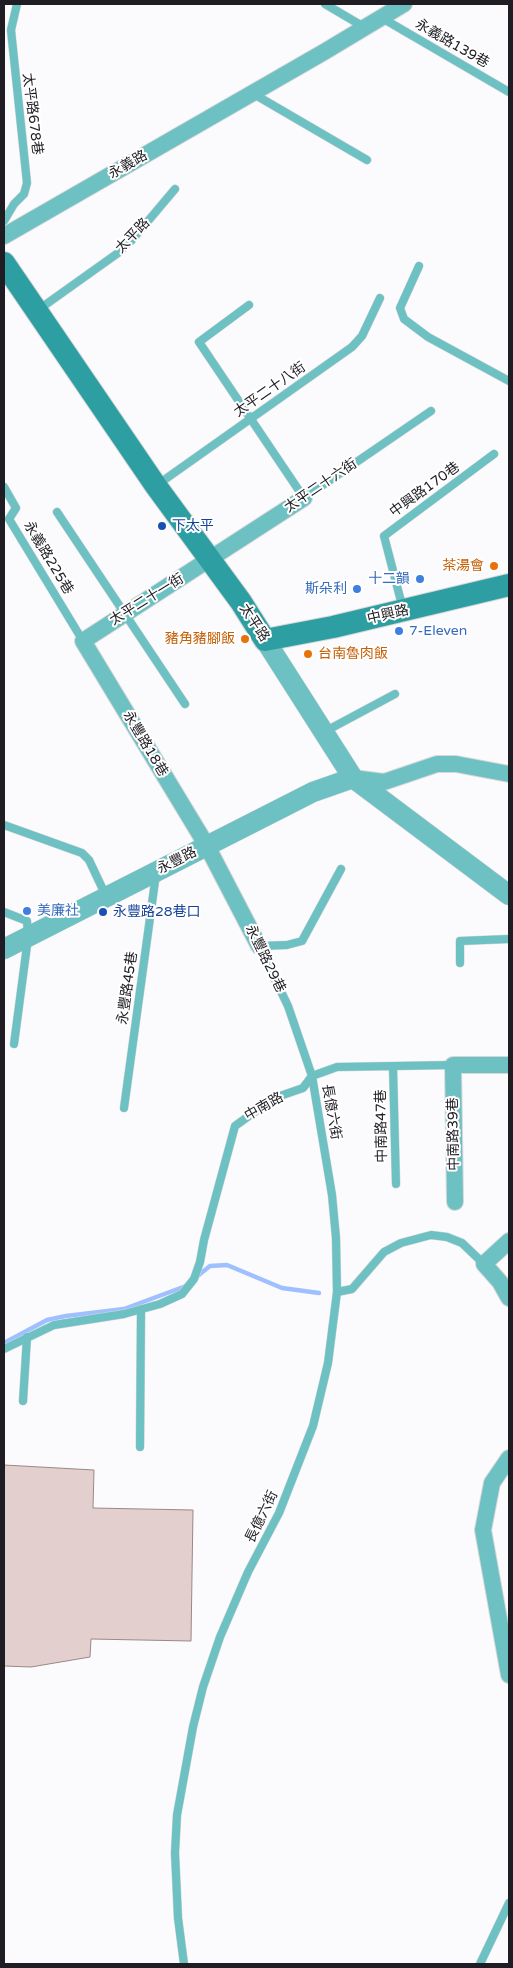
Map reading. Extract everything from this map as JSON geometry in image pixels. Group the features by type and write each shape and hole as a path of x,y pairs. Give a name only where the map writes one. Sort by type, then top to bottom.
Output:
{"main road":[{"name":"太平路","path":"4,263 156,486 265,640"},
{"name":"中興路","path":"265,640 404,611 509,585"}],"street":[{"name":"永義路","path":"4,236 366,28 404,4"},
{"name":"太平二十六街","path":"210,561 304,498"},
{"name":"太平二十一街","path":"83,641 210,561"},
{"name":"太平路","path":"265,640 353,778 509,895"},
{"name":"永豐路18巷","path":"83,641 207,846"},
{"path":"353,778 384,782 437,764 456,764 509,774"},
{"name":"永豐路","path":"4,949 313,792 353,778"},
{"name":"永豐路29巷","path":"207,846 259,946"},
{"name":"中南路","path":"453,1065 509,1065"},
{"name":"中南路39巷","path":"453,1065 455,1202"},
{"path":"509,1241 484,1264 500,1282 509,1298"},
{"path":"509,1458 492,1483 483,1530 509,1675"}],"lane":[{"name":"太平路678巷","path":"4,222 14,204 24,194 27,183 11,30 17,4"},
{"path":"325,4 366,28"},
{"name":"永義路139巷","path":"382,18 509,92"},
{"path":"252,93 367,160"},
{"name":"太平路","path":"37,312 118,253 132,240 175,188"},
{"path":"419,266 400,308 404,320 428,337 509,381"},
{"name":"太平二十八街","path":"156,486 352,348 362,336 380,298"},
{"path":"249,305 199,342 304,498"},
{"name":"太平二十六街","path":"304,498 431,411"},
{"name":"中興路170巷","path":"404,611 384,536 494,454"},
{"name":"永義路225巷","path":"4,487 16,508 10,519 83,641"},
{"path":"57,512 185,704"},
{"path":"324,732 395,694"},
{"path":"4,825 82,853 89,860 106,898"},
{"path":"259,946 287,945 302,941 341,869"},
{"name":"永豐路45巷","path":"124,1108 156,872"},
{"path":"4,912 28,921 28,938 14,1044"},
{"path":"460,963 460,941 509,939"},
{"name":"永豐路29巷","path":"259,946 288,1006 312,1076"},
{"name":"中南路","path":"4,1349 54,1325 141,1310 182,1294 194,1278 235,1126 280,1096 303,1088 312,1076 337,1067 453,1065"},
{"name":"中南路47巷","path":"394,1067 396,1184"},
{"name":"長億六街","path":"184,1964 178,1918 175,1853 177,1815 193,1727 203,1686 220,1637 248,1572 278,1513 313,1426 328,1363 336,1292 336,1238 332,1195 312,1076"},
{"path":"336,1292 352,1289 384,1252 401,1244 431,1235 447,1237 462,1243 484,1264"},
{"path":"140,1447 141,1310"},
{"path":"23,1401 27,1337"},
{"path":"480,1964 509,1903"}],"building":[{"path":"4,1465 94,1470 93,1508 193,1510 191,1641 91,1639 90,1657 31,1667 4,1666"}],"waterway":[{"path":"195,1278 210,1266 227,1265 282,1288 319,1293"},
{"path":"4,1343 47,1320 124,1309 186,1286"}],"place":[{"name":"下太平","path":"162,526"},
{"name":"茶湯會","path":"494,566"},
{"name":"十二韻","path":"420,579"},
{"name":"斯朵利","path":"357,589"},
{"name":"7-Eleven","path":"399,631"},
{"name":"豬角豬腳飯","path":"245,639"},
{"name":"台南魯肉飯","path":"308,654"},
{"name":"美廉社","path":"27,911"},
{"name":"永豐路28巷口","path":"103,912"}]}
